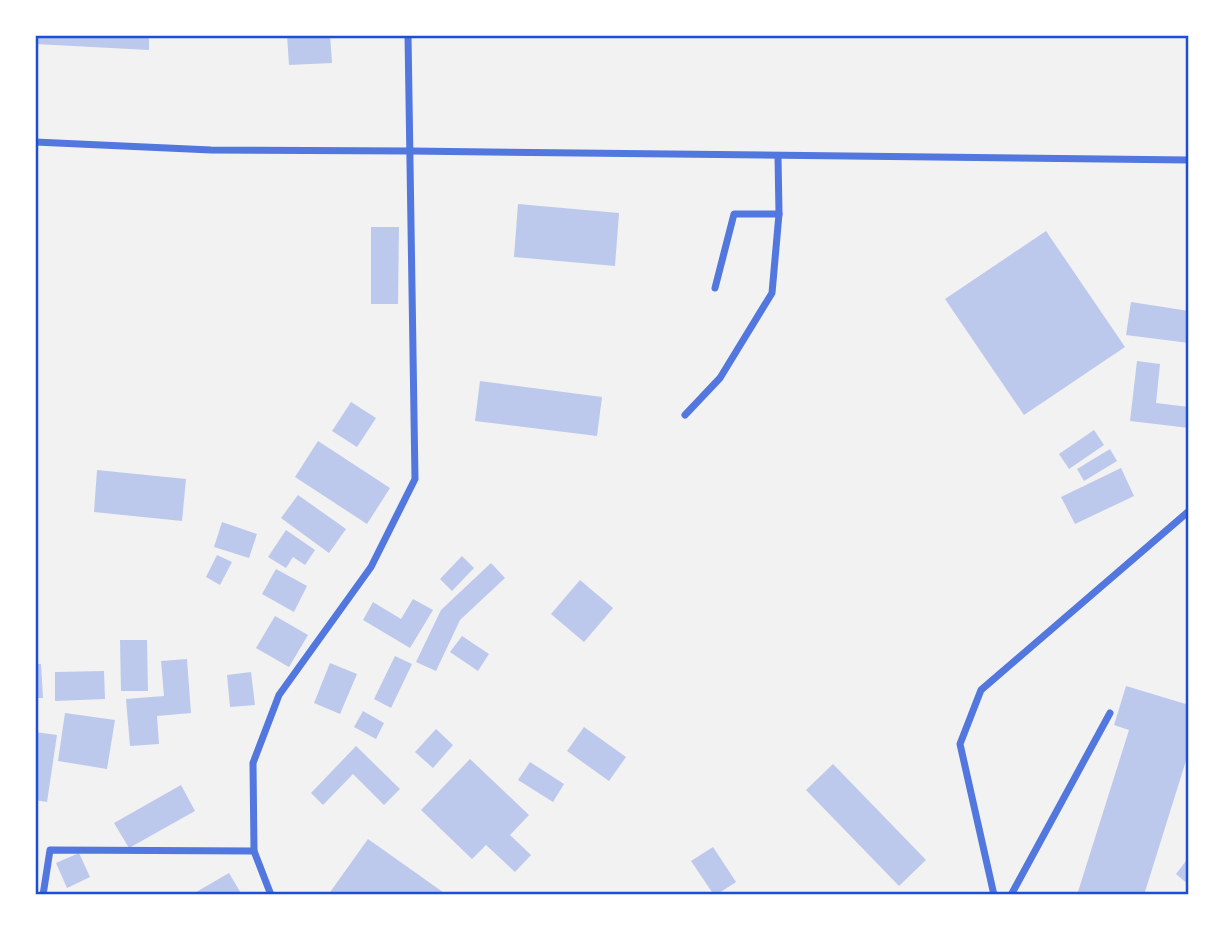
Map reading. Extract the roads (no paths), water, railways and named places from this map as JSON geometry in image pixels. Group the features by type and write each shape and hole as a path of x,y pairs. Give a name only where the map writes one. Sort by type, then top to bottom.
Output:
{"street":[{"path":"271,895 254,851 253,763 279,695 371,567 415,478 408,35"},
{"path":"35,142 211,150 1189,160"},
{"path":"685,415 720,378 772,293 779,214 778,156"},
{"path":"715,288 734,214 779,214"},
{"path":"994,895 960,744 981,690 1189,511"},
{"path":"1011,895 1110,712"},
{"path":"43,895 50,850 254,851"}]}
